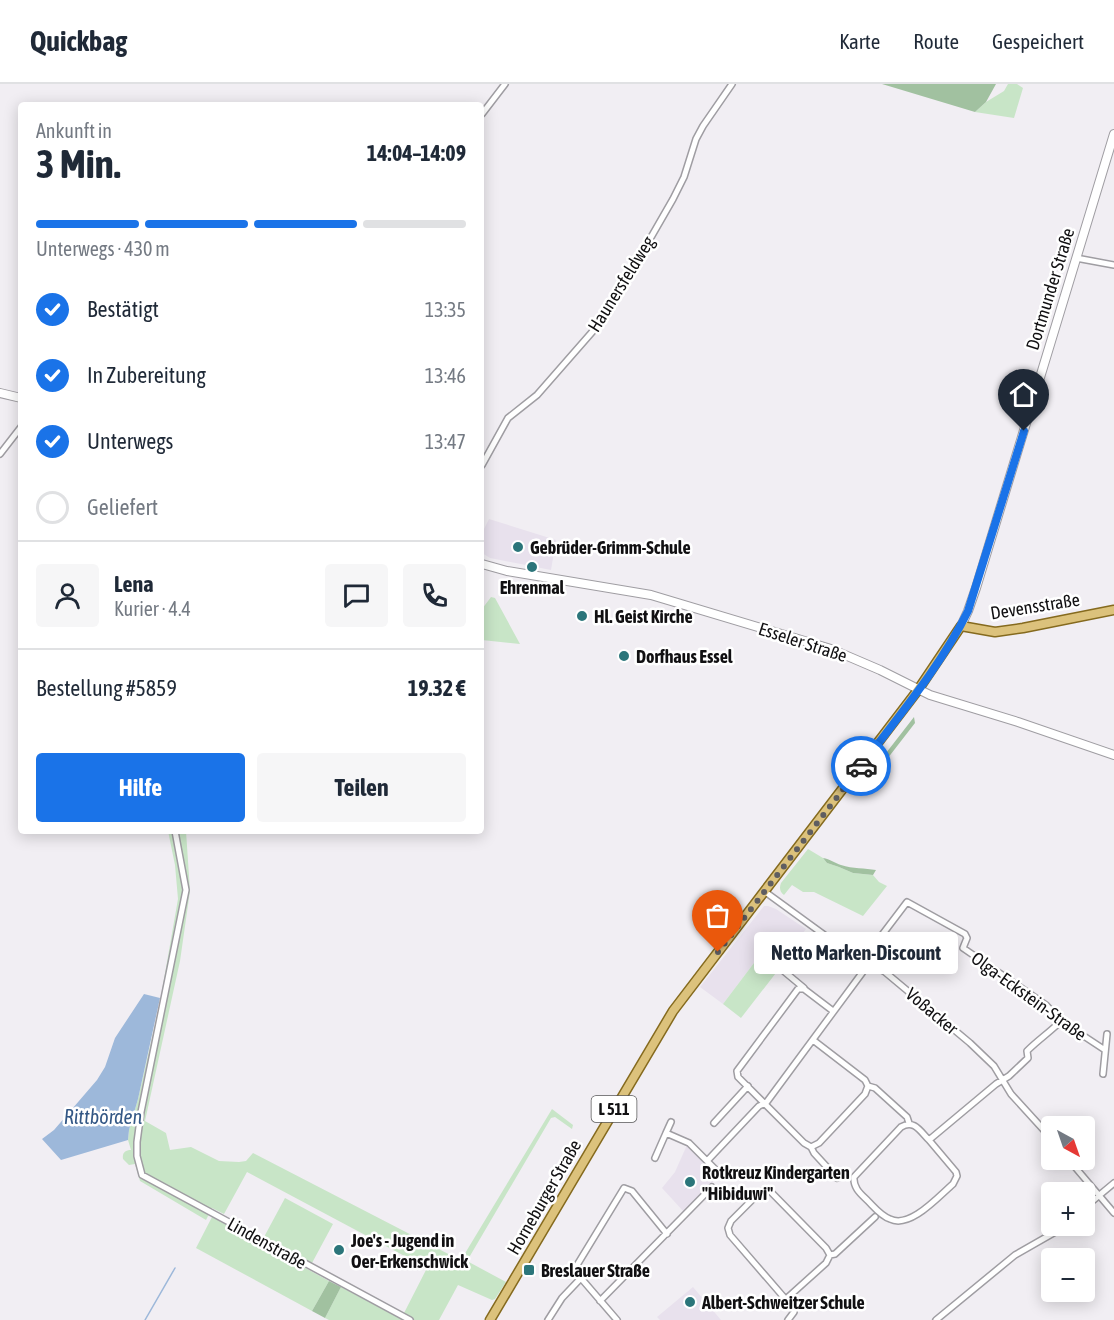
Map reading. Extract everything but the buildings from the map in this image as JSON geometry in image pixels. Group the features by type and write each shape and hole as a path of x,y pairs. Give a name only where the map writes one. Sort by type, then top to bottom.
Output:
{"main road":[{"name":"Dortmunder Straße","path":"857,771 918,690 961,626 968,611 1114,134"},
{"path":"0,393 18,397"},
{"name":"Esseler Straße","path":"484,565 507,571 651,595 831,649 930,695 1114,755"},
{"name":"Devensstraße","path":"961,626 995,632 1114,609"},
{"name":"Horneburger Straße","path":"490,1320 673,1011 857,771"}],"street":[{"path":"484,111 505,84"},
{"name":"Haunersfeldweg","path":"484,461 508,418 537,395 593,331 651,239 684,177 696,139 732,84"},
{"path":"1076,258 1114,265"},
{"path":"0,454 18,432"},
{"name":"Lindenstraße","path":"176,834 186,890 141,1112 136,1156 142,1175 410,1320"},
{"name":"Voßacker","path":"764,891 856,958 877,966 970,1043 994,1066 1011,1094 1041,1127"},
{"name":"Olga-Eckstein-Straße","path":"867,963 866,956 907,902 965,934 967,938 963,948 1046,1005 1061,1021 1105,1050"},
{"path":"707,1161 759,1106 766,1104 865,969 867,963"},
{"path":"780,968 833,1011"},
{"path":"804,989 798,989 795,992 738,1069 737,1075 804,1143 811,1147 837,1178"},
{"path":"929,1140 996,1084 1010,1076 1028,1058 1027,1051 1061,1021"},
{"name":"Olga-Eckstein-Straße","path":"1103,1074 1107,1034"},
{"path":"811,1147 819,1143 865,1094 868,1086 865,1080 813,1040"},
{"path":"714,1123 748,1086"},
{"path":"868,1086 875,1088 929,1140 954,1168 957,1176 956,1180 913,1218 904,1221 889,1219 880,1213 856,1188 853,1180 856,1174 901,1127 909,1123"},
{"path":"656,1158 671,1122"},
{"path":"666,1133 689,1143 723,1177"},
{"path":"1078,1170 1114,1213"},
{"path":"1095,1198 1114,1183"},
{"path":"600,1301 712,1187"},
{"path":"617,1320 574,1270 624,1188 632,1191 667,1234"},
{"path":"788,1320 792,1317 794,1309 729,1232 729,1224 763,1191 770,1191 826,1248 830,1255"},
{"path":"786,1299 826,1263 830,1255 835,1254 875,1218"},
{"path":"936,1320 1015,1255 1048,1236"},
{"path":"548,1320 562,1298 581,1278"}],"shaded area":[{"name":"Gebrüder-Grimm-Schule","path":"489,519 556,540 551,570 490,558 484,554 484,529"},
{"path":"764,906 776,909 806,929 776,967 760,955 723,1004 700,987"},
{"name":"Rotkreuz Kindergarten \"Hibiduwi\"","path":"687,1145 718,1176 684,1212 662,1188 675,1172"},
{"name":"Albert-Schweitzer Schule","path":"693,1287 721,1320 660,1320 657,1317"}],"green space":[{"path":"882,84 996,84 986,102 975,112"},
{"path":"1008,84 1017,84 1023,88 1014,118 975,112 1004,91"},
{"path":"491,597 495,598 520,644 484,640 484,606"},
{"path":"914,717 915,723 860,794 855,793"},
{"path":"169,834 186,834 190,891 180,961 145,1121 166,1133 170,1150 191,1147 219,1161 239,1162 246,1161 253,1153 458,1259 464,1255 552,1109 573,1125 572,1129 555,1117 551,1118 467,1261 506,1282 495,1299 492,1300 458,1285 439,1320 412,1320 403,1315 427,1268 247,1172 224,1214 212,1208 206,1220 140,1181 135,1164 129,1165 123,1159 124,1152 131,1150 128,1140 129,1130 160,1002 178,899 175,865"},
{"path":"808,849 827,863 853,873 873,875 887,886 863,916 814,892 803,892 792,885 784,895 780,890 781,883"},
{"path":"823,858 845,866 876,870 873,875 853,873 827,863"},
{"path":"760,955 779,969 741,1018 723,1004"},
{"path":"285,1198 333,1224 312,1263 264,1237"},
{"path":"212,1217 329,1281 312,1311 196,1248"},
{"path":"329,1281 341,1287 325,1318 312,1311"},
{"path":"341,1287 403,1320 329,1320 325,1318"}],"water":[{"name":"Rittbörden","path":"144,994 160,998 128,1140 61,1160 42,1139 54,1130 97,1080 105,1067 115,1038"}],"waterway":[{"path":"145,1320 175,1268"}],"way so far":[{"path":"718,952 861,766"}],"place":[{"name":"Gebrüder-Grimm-Schule","path":"518,547"},
{"name":"Ehrenmal","path":"532,567"},
{"name":"Hl. Geist Kirche","path":"582,616"},
{"name":"Dorfhaus Essel","path":"624,656"},
{"name":"Netto Marken-Discount","path":"718,952"},
{"name":"Rotkreuz Kindergarten \"Hibiduwi\"","path":"690,1182"},
{"name":"Joe's - Jugend in Oer-Erkenschwick","path":"339,1250"},
{"name":"Breslauer Straße","path":"529,1270"},
{"name":"Albert-Schweitzer Schule","path":"690,1302"}],"route":[{"path":"861,766 918,690 961,626 976,588 1024,431"}]}
